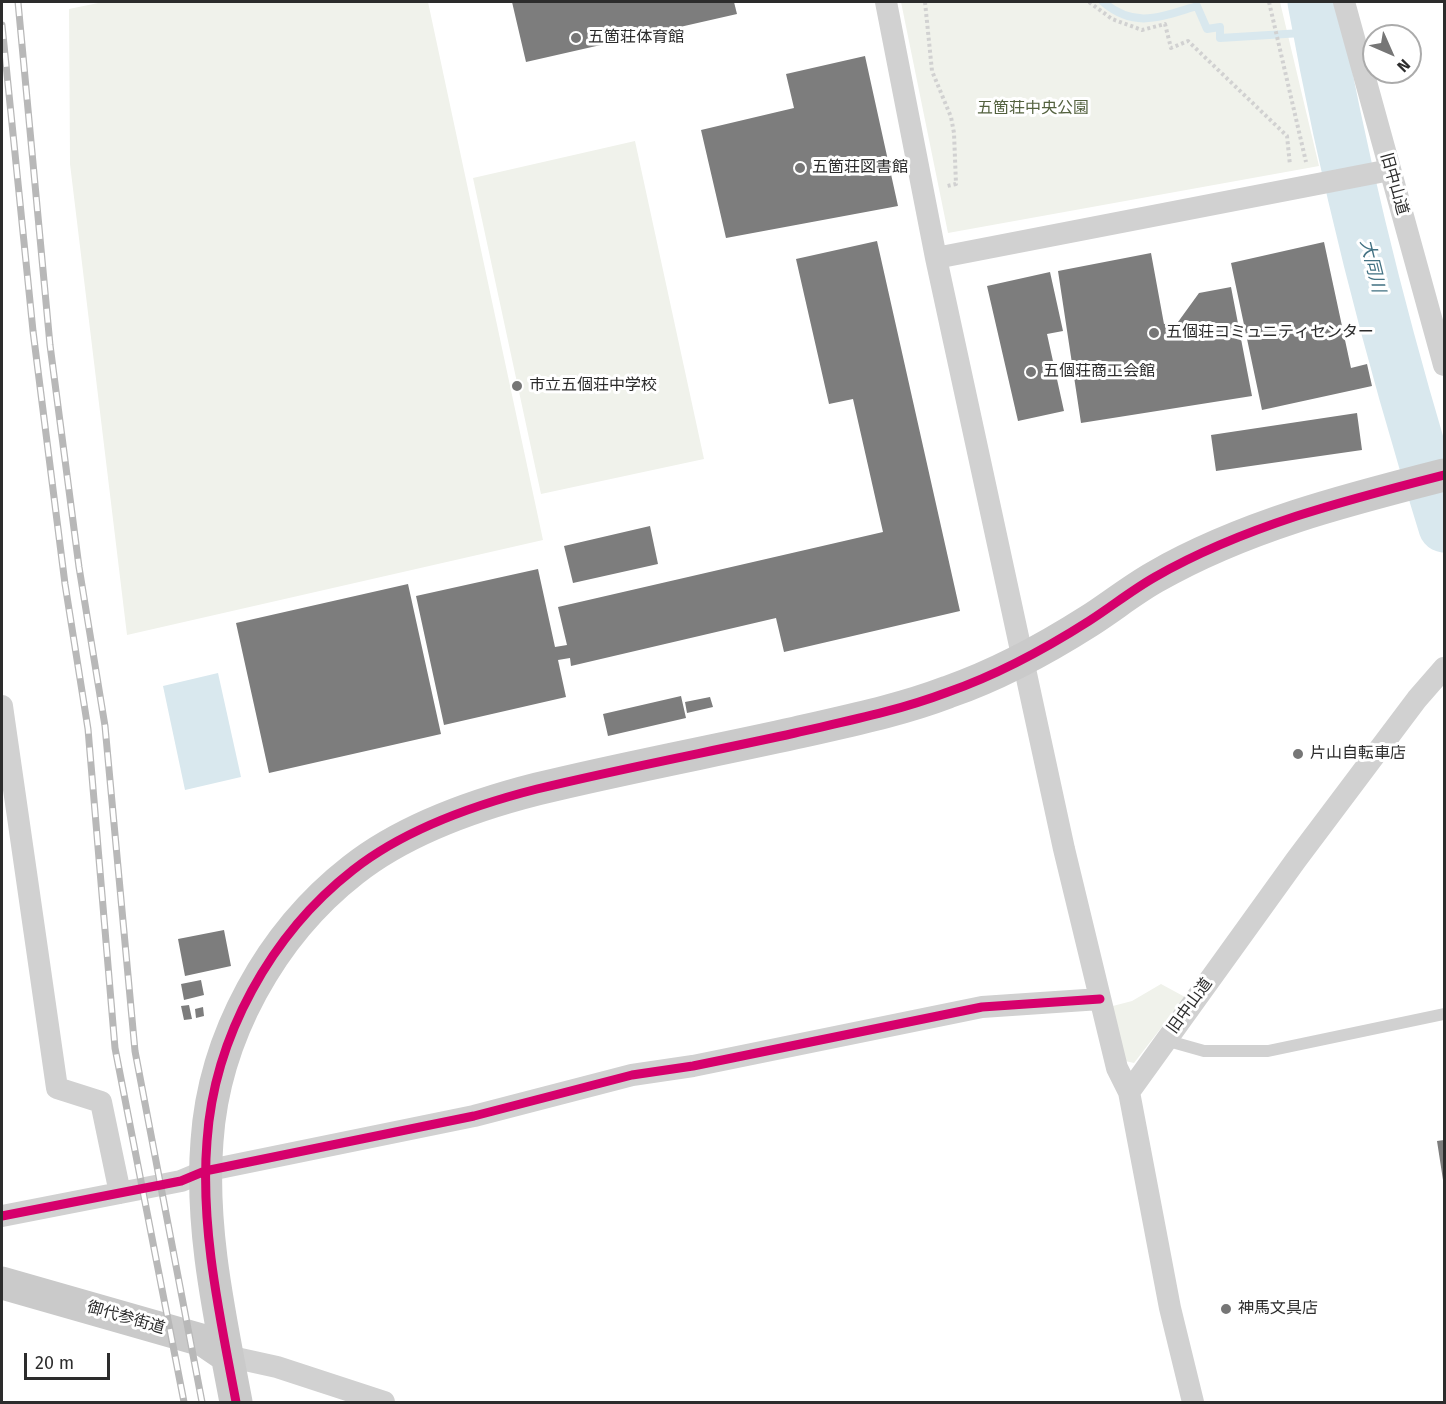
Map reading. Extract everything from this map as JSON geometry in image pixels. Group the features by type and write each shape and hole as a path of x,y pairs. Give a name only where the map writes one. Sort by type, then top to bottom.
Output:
{"street":[{"path":"885,2 936,258 1025,658 1064,849 1117,1068 1129,1092 1170,1308 1193,1402"},
{"name":"旧中山道","path":"1344,2 1383,171 1444,365"},
{"path":"936,258 1383,171"},
{"path":"236,1402 210,1253 206,1171 207,1136 219,1071 239,1016 292,930 354,869 408,835 476,808 536,790 890,712 952,691 1025,658 1088,622 1154,577 1237,537 1444,476"},
{"name":"旧中山道","path":"1129,1092 1296,860 1417,699 1444,668"},
{"path":"2,706 57,1088 101,1102 120,1194"},
{"path":"2,1216 182,1181 206,1171 474,1116 632,1075 693,1066 982,1007 1100,999"},
{"name":"御代参街道","path":"2,1283 205,1341 227,1356 277,1367 384,1402"}],"lane":[{"path":"1166,1040 1204,1051 1268,1051 1444,1014"}],"path":[{"path":"923,191 956,184 954,133 932,71 925,2"},
{"path":"1089,2 1112,19 1142,30 1165,24 1171,48 1188,41 1287,136 1309,187"},
{"path":"1269,2 1307,165 1309,187"}],"green space":[{"path":"103,2 428,2 543,540 127,635 70,164 69,9"},
{"name":"五箇荘中央公園","path":"901,2 1280,2 1319,166 948,233"},
{"path":"635,141 704,459 541,494 473,178"},
{"path":"1161,984 1185,997 1134,1063 1121,1060 1109,1007 1132,1001"}],"shaded area":[{"path":"218,673 241,777 185,790 163,686"}],"building":[{"name":"五箇荘体育館","path":"512,2 734,2 737,14 526,62"},
{"name":"五箇荘図書館","path":"865,56 898,206 726,238 701,130 794,108 786,74"},
{"path":"877,241 960,611 784,652 776,618 571,666 570,658 558,660 566,697 444,725 416,596 538,569 555,647 567,645 558,607 883,532 853,399 829,404 796,259"},
{"path":"1324,242 1351,368 1367,364 1372,386 1262,410 1231,263"},
{"name":"五個荘コミュニティセンター","path":"1151,253 1164,324 1178,322 1199,293 1231,287 1252,396 1081,423 1058,271"},
{"name":"五個荘商工会館","path":"1050,272 1063,331 1047,334 1064,411 1018,421 987,286"},
{"path":"1357,413 1362,450 1216,471 1211,435"},
{"path":"650,526 658,564 573,583 564,546"},
{"path":"408,584 441,734 269,773 236,623"},
{"path":"681,696 686,718 608,736 603,714"},
{"path":"710,697 713,707 687,713 685,702"},
{"path":"224,930 231,966 185,976 178,939"},
{"path":"201,980 204,995 184,1000 181,984"},
{"path":"189,1005 192,1019 184,1020 181,1006"},
{"path":"203,1007 204,1016 196,1018 195,1009"},
{"path":"1444,1140 1444,1180 1443,1180 1437,1141"}],"waterway":[{"path":"1103,2 1126,16 1137,18 1159,17 1197,6 1207,29 1220,27 1220,38 1318,32"},
{"name":"大同川","path":"1313,2 1339,135 1370,266 1405,397 1444,527"}],"railway":[{"path":"18,2 50,345 79,567 105,726 135,1051 202,1402"},
{"path":"2,25 33,331 65,584 88,729 115,1048 184,1402"}],"cycle path":[{"path":"236,1402 218,1305 206,1207 207,1141 212,1102 221,1064 252,990 273,956 297,925 323,896 353,870 373,855 417,831 441,820 513,795 853,720 948,692 985,678 1038,651 1089,621 1155,577 1224,543 1296,516 1444,475"},
{"path":"2,1216 181,1181 205,1171 474,1116 632,1075 693,1066 982,1007 1100,999"}],"place":[{"name":"五箇荘体育館","path":"576,38"},
{"name":"五箇荘図書館","path":"800,168"},
{"name":"五個荘コミュニティセンター","path":"1154,333"},
{"name":"五個荘商工会館","path":"1031,372"},
{"name":"市立五個荘中学校","path":"517,386"},
{"name":"片山自転車店","path":"1298,754"},
{"name":"神馬文具店","path":"1226,1309"}]}
